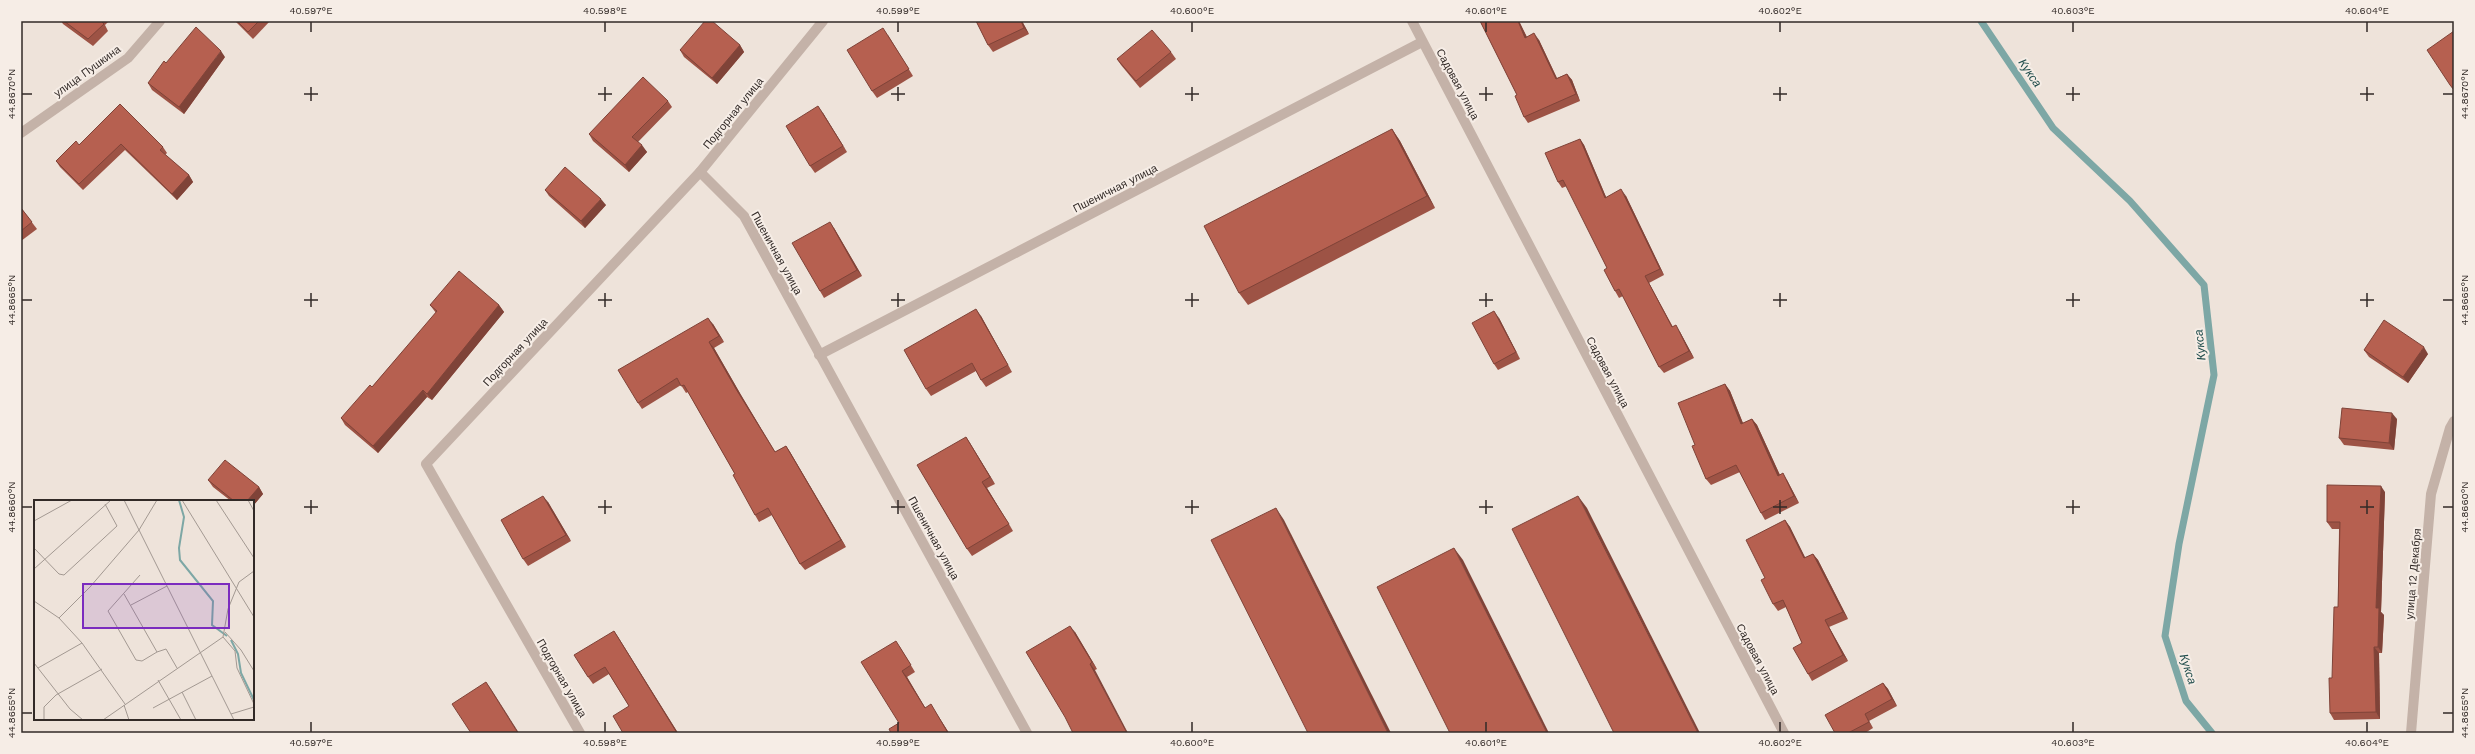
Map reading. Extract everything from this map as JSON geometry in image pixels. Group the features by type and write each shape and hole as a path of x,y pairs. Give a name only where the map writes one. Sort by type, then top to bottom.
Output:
{"street":[{"name":"улица Пушкина","path":"21,133 128,58 160,21"},
{"name":"Подгорная улица","path":"580,733 426,464 700,172 824,21"},
{"name":"Садовая улица","path":"1412,21 1784,733"},
{"name":"Пшеничная улица","path":"819,355 1422,42"},
{"name":"Пшеничная улица","path":"700,172 744,216 1027,733"},
{"name":"улица 12 Декабря","path":"2411,733 2431,494 2454,421"}],"building":[{"path":"64,21 101,21 104,24 88,39"},
{"path":"237,21 259,21 248,32"},
{"path":"705,21 712,21 740,45 712,78 680,50"},
{"path":"976,21 1021,21 1024,28 988,45"},
{"path":"1480,21 1518,21 1525,38 1534,33 1556,79 1567,74 1576,94 1524,117 1515,96 1517,95"},
{"path":"196,27 221,51 179,107 148,83 164,61 166,63"},
{"path":"883,28 909,69 872,91 847,50"},
{"path":"1152,30 1171,52 1136,81 1117,59"},
{"path":"2454,31 2454,90 2427,50"},
{"path":"643,77 668,101 632,137 642,145 625,165 589,134"},
{"path":"120,104 163,147 160,150 189,175 172,194 121,144 79,184 56,161 76,141 79,145"},
{"path":"818,106 843,146 810,166 786,126"},
{"path":"1392,129 1427,196 1239,293 1204,226"},
{"path":"1580,139 1605,198 1621,189 1660,269 1645,276 1672,327 1676,325 1689,351 1659,367 1619,289 1615,291 1604,270 1607,268 1563,180 1558,182 1545,153"},
{"path":"565,167 601,199 581,221 545,190"},
{"path":"21,208 32,222 21,231"},
{"path":"830,222 857,270 820,291 792,243"},
{"path":"459,271 499,305 427,394 423,390 373,446 341,418 370,385 372,387 437,311 430,305"},
{"path":"976,309 1008,365 981,380 972,363 926,389 904,350"},
{"path":"1494,311 1516,352 1494,364 1472,323"},
{"path":"708,318 719,336 709,342 736,389 775,452 786,446 841,540 800,564 768,508 755,515 733,475 735,474 684,385 681,386 677,378 638,403 618,370"},
{"path":"2384,320 2424,347 2403,377 2364,350"},
{"path":"1725,384 1741,424 1752,419 1778,476 1783,473 1794,496 1761,513 1736,465 1706,479 1692,446 1695,445 1678,403"},
{"path":"2342,408 2392,413 2389,443 2339,438"},
{"path":"966,437 990,477 982,482 1009,524 967,549 917,465"},
{"path":"225,460 259,487 248,500 233,500 208,480"},
{"path":"2327,485 2381,486 2376,608 2379,608 2378,647 2374,647 2376,712 2330,713 2329,678 2332,678 2334,607 2338,607 2340,522 2327,522"},
{"path":"543,496 566,535 523,559 501,520"},
{"path":"1578,496 1698,733 1614,733 1512,529"},
{"path":"1276,508 1388,733 1308,733 1211,540"},
{"path":"1785,520 1804,558 1813,554 1843,612 1825,620 1843,655 1808,674 1793,648 1802,643 1783,600 1773,604 1761,580 1765,578 1746,540"},
{"path":"1454,548 1547,733 1450,733 1377,587"},
{"path":"1070,626 1092,662 1090,664 1127,733 1073,733 1026,652"},
{"path":"614,631 677,733 623,733 613,716 629,706 605,667 588,677 574,655"},
{"path":"896,641 911,665 902,671 925,708 931,704 948,733 891,733 889,729 899,723 861,662"},
{"path":"486,682 518,733 471,733 452,704"},
{"path":"1883,683 1892,699 1865,714 1869,722 1848,733 1835,733 1825,715"}],"waterway":[{"name":"Кукса","path":"1981,21 2053,128 2130,201 2204,285 2214,375 2179,544 2165,636 2186,701 2212,733"}]}
